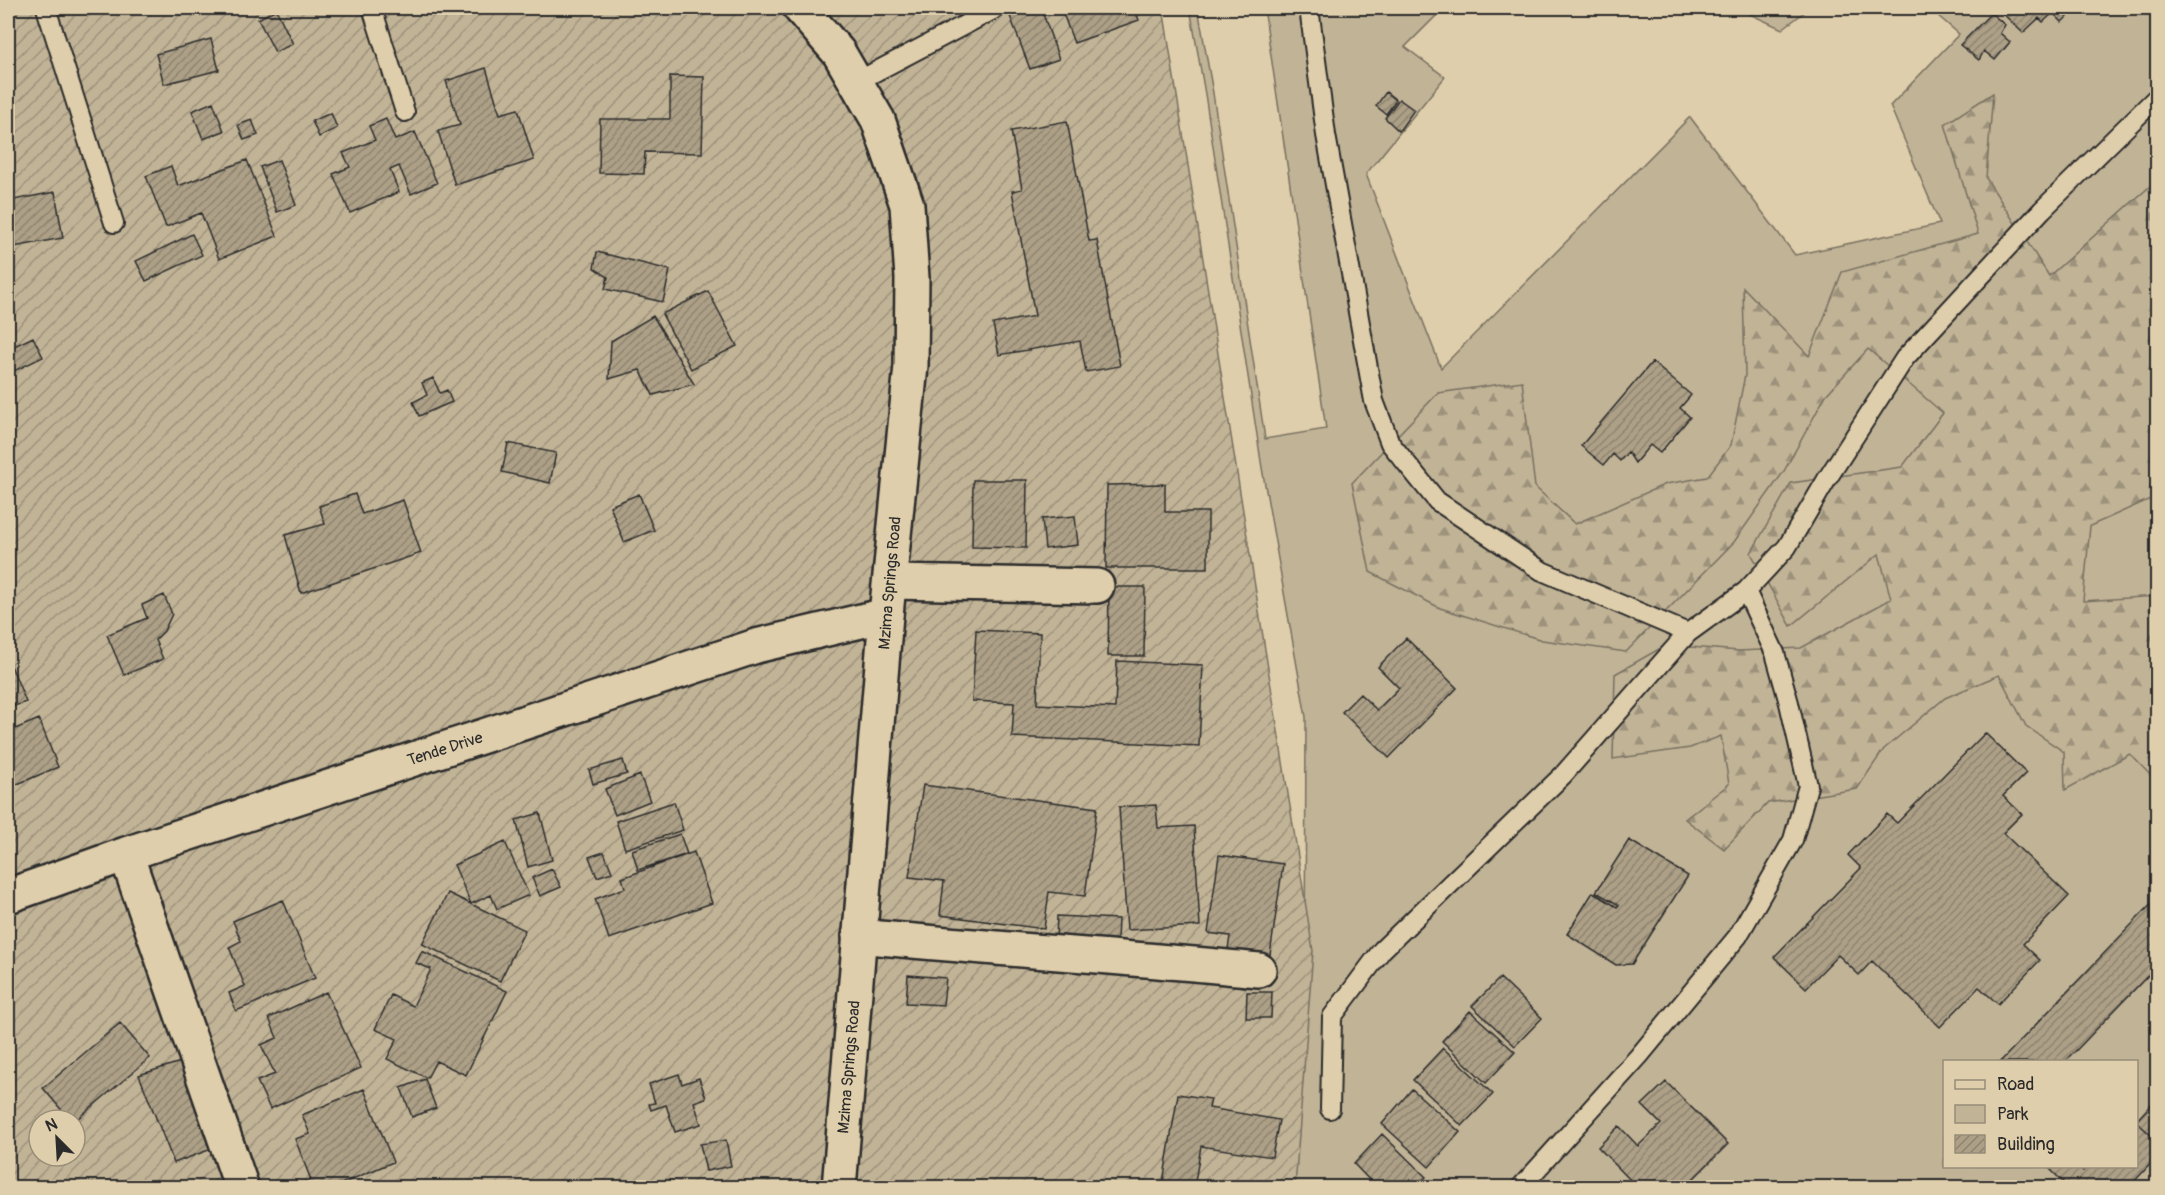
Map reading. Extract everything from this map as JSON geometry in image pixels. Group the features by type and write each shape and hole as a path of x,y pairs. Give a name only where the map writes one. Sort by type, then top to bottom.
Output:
{"street":[{"name":"Mzima Springs Road","path":"800,8 839,53 878,120 908,204 911,257 911,366 886,615 839,1188"},
{"path":"890,582 1097,586"},
{"name":"Tende Drive","path":"8,896 126,854 756,646 886,615"},
{"path":"126,854 242,1188"},
{"path":"859,936 1259,970"}],"lane":[{"path":"46,8 114,223"},
{"path":"372,8 405,112"},
{"path":"1309,8 1326,135 1374,401 1390,444 1437,501 1542,571 1688,633"},
{"path":"856,82 993,10"},
{"path":"1330,1109 1332,1017 1382,950 1563,775 1688,633 1746,591 1787,547 1827,479 1905,358 2042,210 2157,96"},
{"path":"1520,1188 1639,1056 1738,936 1793,840 1808,786 1775,653 1746,591"}],"green space":[{"path":"8,8 1163,8 1313,951 1295,1187 8,1187"},
{"path":"1190,8 1198,8 1213,93 1265,439 1326,429 1264,8 1444,8 1405,47 1445,77 1366,174 1441,368 1690,117 1795,255 1940,224 1890,106 1959,34 1929,8 2157,8 2157,1187 1290,1187 1305,977 1306,717 1262,468"},
{"path":"1737,8 1810,8 1782,29"},
{"path":"1993,93 1986,178 2049,276 2157,180 2157,496 2090,526 2083,601 2157,596 2157,782 2130,754 2065,790 2064,752 2026,726 1999,675 1945,698 1884,749 1857,789 1768,803 1724,849 1685,819 1729,784 1721,736 1690,748 1613,759 1615,674 1666,645 1739,651 1801,648 1891,599 1879,554 1791,626 1751,553 1791,483 1902,467 1943,413 1868,349 1826,395 1784,471 1734,542 1626,652 1542,640 1440,608 1370,572 1352,483 1438,393 1522,381 1535,487 1575,524 1666,484 1707,477 1731,445 1745,375 1743,287 1809,356 1842,272 1978,234 1945,124"}],"building":[{"path":"1007,8 1041,8 1059,59 1030,69"},
{"path":"1061,8 1134,8 1139,20 1074,43"},
{"path":"1997,8 2076,8 2062,22 2053,13 2043,22 2039,18 2023,33"},
{"path":"276,9 293,44 275,52 258,19"},
{"path":"1991,13 2005,25 2000,33 2010,42 1995,60 1984,51 1979,60 1960,45"},
{"path":"211,39 219,70 164,84 156,54"},
{"path":"486,68 500,114 518,109 534,160 455,185 438,131 460,125 446,81"},
{"path":"670,76 704,77 702,153 645,152 644,174 599,173 600,119 670,119"},
{"path":"1386,92 1396,100 1386,114 1376,106"},
{"path":"1399,99 1414,110 1399,131 1385,118"},
{"path":"213,102 224,131 203,139 192,111"},
{"path":"331,113 337,128 319,137 312,121"},
{"path":"386,119 395,140 415,132 437,183 411,194 399,166 390,170 399,192 350,213 333,174 350,167 343,153 375,140 369,126"},
{"path":"252,120 258,135 244,140 238,125"},
{"path":"1067,121 1089,241 1097,240 1120,366 1086,372 1080,341 999,355 993,324 1035,316 1012,191 1022,189 1011,131"},
{"path":"247,160 277,236 219,259 201,213 166,227 146,176 171,166 178,186"},
{"path":"279,160 296,205 277,212 260,167"},
{"path":"55,192 63,238 8,248 8,201"},
{"path":"192,234 202,255 146,281 136,261"},
{"path":"597,252 670,270 663,302 605,289 608,277 594,268"},
{"path":"708,291 737,346 691,369 662,314"},
{"path":"653,316 694,384 653,395 640,370 609,379 611,341"},
{"path":"33,337 43,357 12,372 8,361 8,349"},
{"path":"1652,362 1691,395 1680,408 1690,417 1660,453 1650,445 1635,463 1628,452 1620,461 1613,454 1604,465 1581,446"},
{"path":"433,378 440,393 447,390 452,402 419,416 413,402 427,395 422,383"},
{"path":"508,443 556,453 550,483 502,472"},
{"path":"973,480 1027,480 1026,548 972,547"},
{"path":"1165,484 1165,512 1208,512 1208,568 1106,568 1107,485"},
{"path":"355,494 362,514 403,500 421,553 301,593 285,535 325,524 319,506"},
{"path":"639,494 654,530 624,542 610,506"},
{"path":"1075,516 1078,545 1045,549 1042,519"},
{"path":"1109,587 1145,587 1144,656 1108,656"},
{"path":"164,595 172,614 164,631 155,640 163,659 124,675 107,635 147,618 142,605"},
{"path":"976,630 1040,633 1037,704 1115,708 1117,661 1203,665 1199,746 1012,737 1014,703 972,701"},
{"path":"1406,638 1457,688 1389,758 1342,712 1360,694 1377,710 1399,688 1378,667"},
{"path":"8,658 26,702 8,708"},
{"path":"39,719 58,767 8,788 8,732"},
{"path":"1985,733 2026,773 2003,796 2022,814 2003,833 2069,896 2023,944 2040,960 1998,1004 1979,987 1940,1027 1872,961 1859,975 1838,955 1806,988 1774,957 1861,868 1848,855 1887,814 1897,823"},
{"path":"623,760 627,774 593,784 589,770"},
{"path":"640,775 650,801 615,815 605,789"},
{"path":"923,785 1097,808 1085,896 1049,892 1044,929 940,915 944,881 909,877"},
{"path":"674,802 683,830 625,849 616,821"},
{"path":"1156,805 1158,828 1194,826 1200,926 1127,930 1119,807"},
{"path":"540,813 552,860 528,867 516,820"},
{"path":"680,834 687,854 638,870 632,850"},
{"path":"1629,840 1688,876 1632,964 1616,965 1567,934 1593,892 1617,907 1619,905 1596,892"},
{"path":"505,842 529,895 497,909 491,895 471,904 454,865"},
{"path":"604,852 612,872 597,877 589,857"},
{"path":"694,852 712,903 609,939 595,899 625,888 622,878"},
{"path":"1219,855 1283,864 1268,969 1226,963 1230,936 1208,933"},
{"path":"552,869 561,887 540,896 532,878"},
{"path":"448,893 525,930 500,981 422,944"},
{"path":"2158,897 2158,965 2067,1060 2002,1060"},
{"path":"283,900 315,978 236,1011 229,993 245,986 229,947 241,941 233,921"},
{"path":"1057,916 1118,919 1117,941 1056,938"},
{"path":"422,951 507,991 466,1075 436,1061 427,1078 387,1059 397,1039 375,1029 391,995 413,1006 431,969 416,963"},
{"path":"908,975 946,978 943,1005 906,1003"},
{"path":"1500,978 1542,1018 1515,1046 1472,1006"},
{"path":"326,992 361,1068 270,1109 257,1081 275,1074 261,1045 277,1038 269,1018"},
{"path":"1247,992 1272,992 1271,1018 1246,1018"},
{"path":"1470,1011 1515,1052 1486,1083 1442,1041"},
{"path":"120,1023 150,1058 87,1111 87,1108 60,1108 43,1088"},
{"path":"1443,1048 1493,1094 1462,1126 1413,1080"},
{"path":"187,1060 222,1145 174,1163 139,1075"},
{"path":"679,1074 682,1084 699,1078 706,1098 694,1102 701,1124 675,1132 666,1105 651,1110 649,1104 655,1103 649,1084"},
{"path":"425,1079 436,1108 412,1117 401,1088"},
{"path":"1666,1082 1728,1144 1684,1188 1638,1188 1598,1147 1619,1126 1638,1146 1661,1124 1642,1105"},
{"path":"364,1089 393,1162 331,1188 303,1188 301,1184 311,1180 295,1139 310,1134 302,1115"},
{"path":"1412,1089 1460,1132 1429,1167 1382,1124"},
{"path":"1178,1094 1211,1099 1209,1108 1279,1120 1272,1157 1201,1146 1194,1188 1162,1188"},
{"path":"2158,1097 2158,1142 2138,1123 2138,1119"},
{"path":"2138,1123 2158,1142 2158,1156 2128,1188 2064,1188 2066,1185 2049,1168 2080,1168 2083,1171 2086,1168 2138,1168"},
{"path":"1382,1134 1426,1177 1416,1188 1377,1188 1354,1164"},
{"path":"726,1140 731,1166 706,1171 700,1144"}]}
